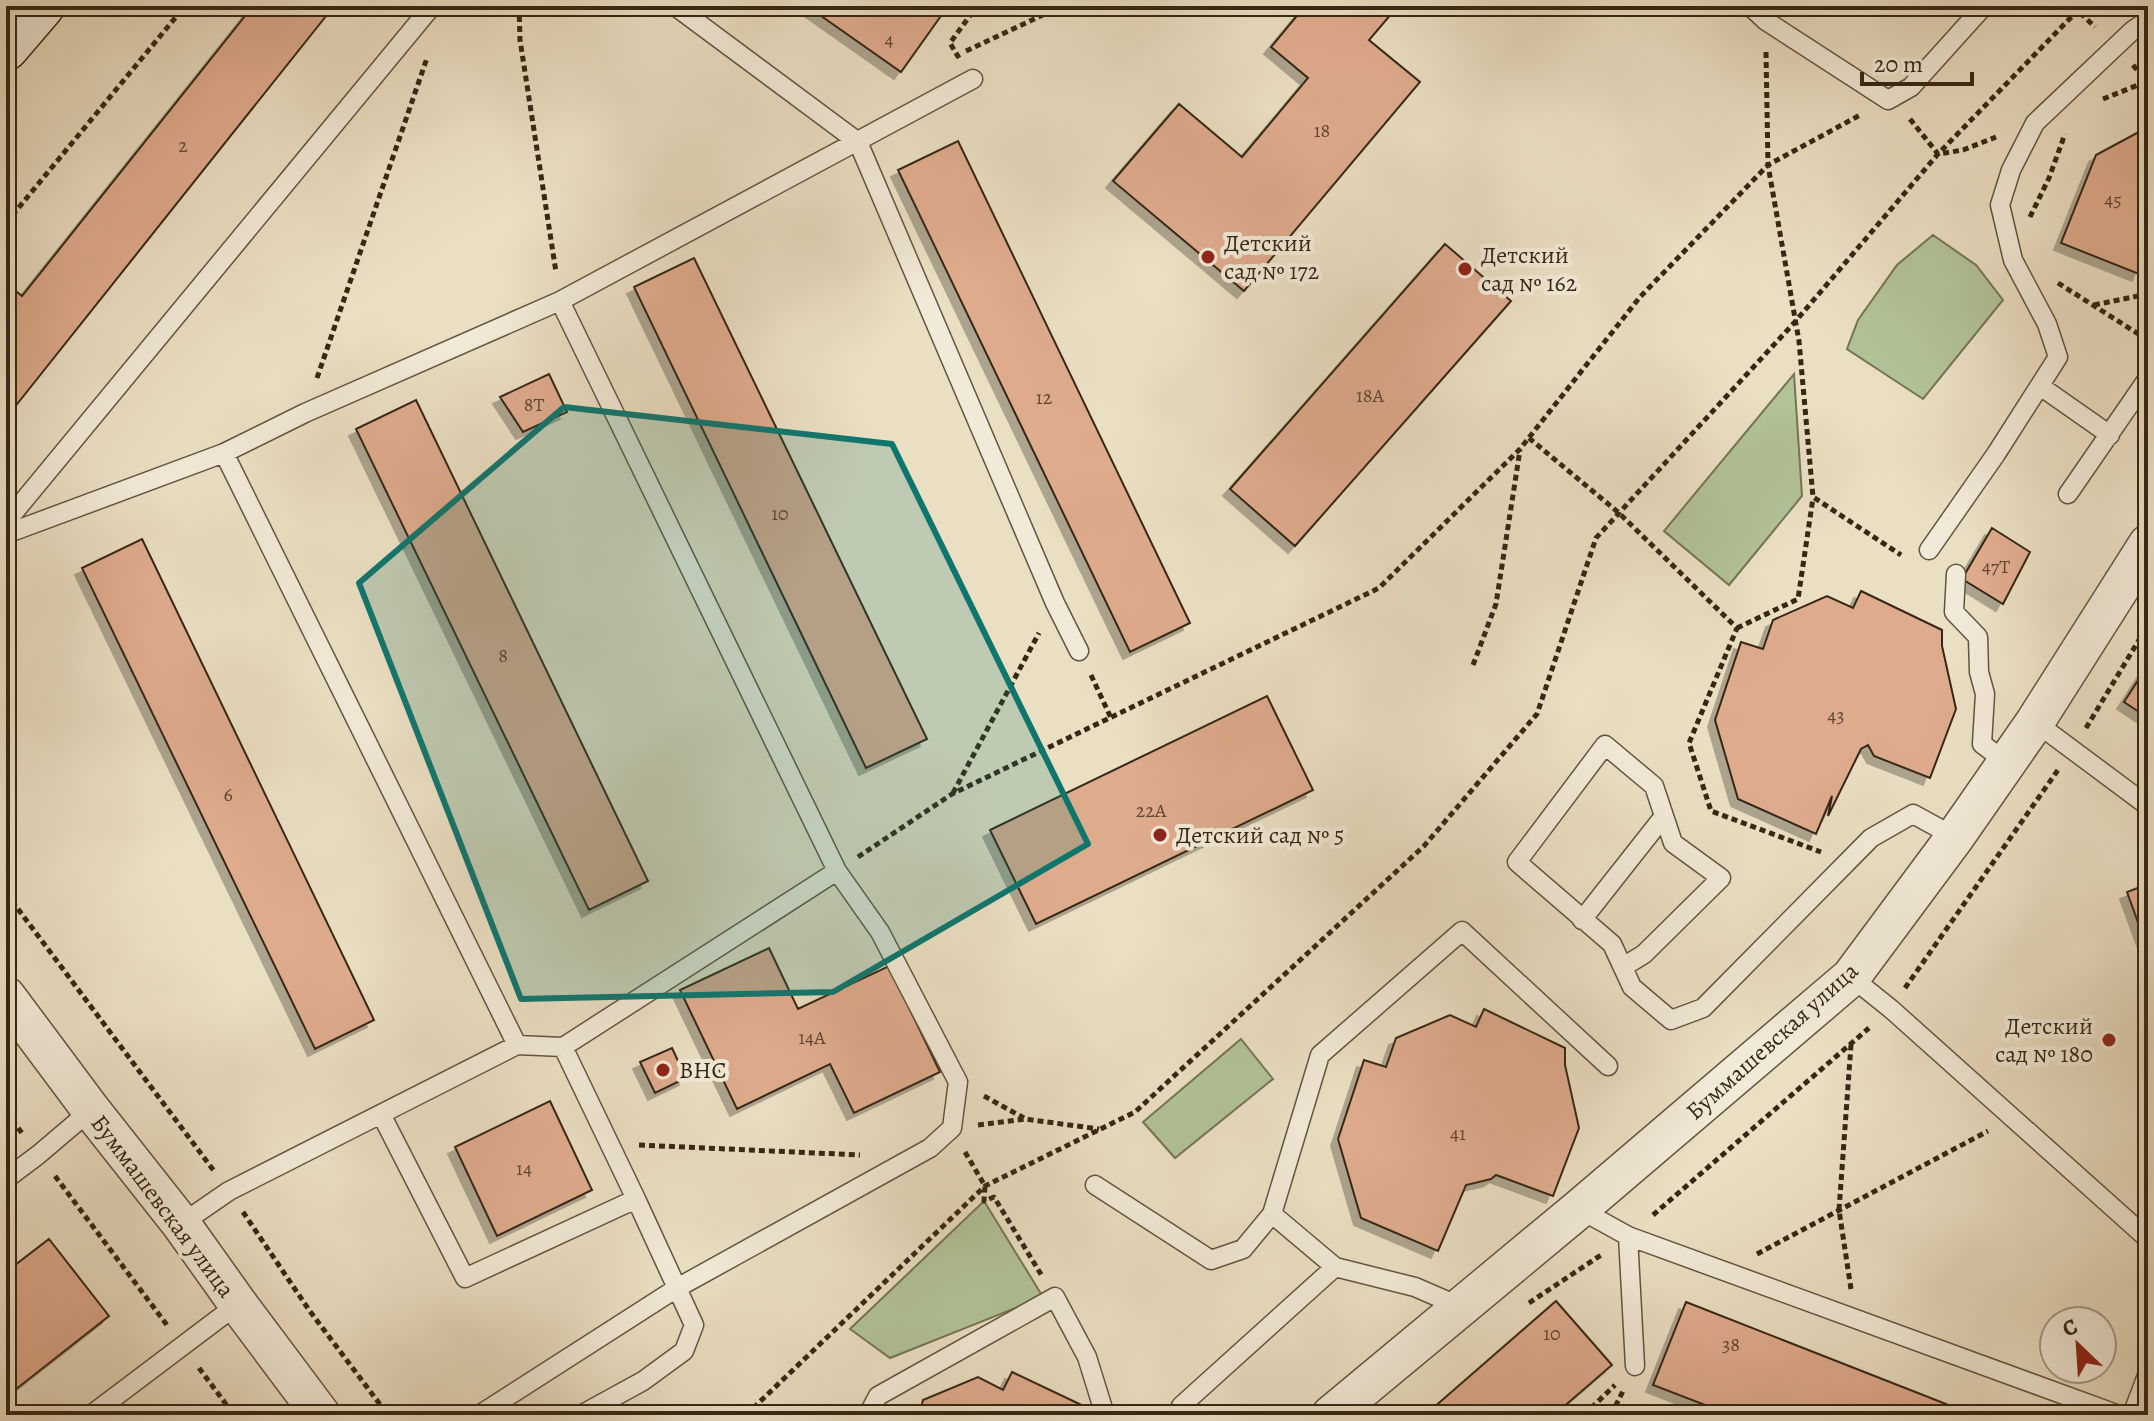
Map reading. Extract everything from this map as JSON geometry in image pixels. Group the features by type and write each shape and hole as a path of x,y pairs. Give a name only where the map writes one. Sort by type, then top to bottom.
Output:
{"street":[{"path":"6,48 42,6"},
{"name":"Буммашевская улица","path":"1331,1415 1851,977 1955,837 2035,722 2148,544"},
{"name":"Буммашевская улица","path":"6,996 181,1224 321,1415"}],"lane":[{"path":"6,522 432,6"},
{"path":"675,6 858,142 1055,603 1079,651"},
{"path":"1750,6 1766,21 1888,100 1911,87 1984,6"},
{"path":"1929,550 1988,467 2058,357 2047,324 2013,260 2000,205 2011,170 2035,123 2132,31 2148,20"},
{"path":"6,534 224,453 305,413 560,301 973,79"},
{"path":"479,1415 677,1288 930,1148 952,1128 958,1082 880,932 837,871 560,301"},
{"path":"2068,494 2148,378"},
{"path":"2040,386 2110,435"},
{"path":"224,453 517,1045"},
{"path":"1956,574 1954,612 1978,637 1979,672 1985,694 1982,744 2006,762"},
{"path":"2035,722 2148,807"},
{"path":"1623,967 1644,954 1721,878 1673,843 1654,786 1605,745 1517,862 1612,944 1632,987 1671,1020 1703,1008 1871,838 1913,814 1955,837"},
{"path":"1582,920 1664,816"},
{"path":"181,1224 229,1191 517,1045 563,1047 837,871"},
{"path":"1095,1185 1211,1260 1243,1249 1272,1214 1320,1055 1462,931 1608,1066"},
{"path":"1851,977 1891,1009 2148,1239"},
{"path":"563,1047 694,1325 684,1351 643,1381 581,1415"},
{"path":"6,1179 91,1110"},
{"path":"381,1114 465,1278 636,1199"},
{"path":"1579,1209 1628,1236 2119,1415"},
{"path":"1272,1214 1335,1267 1415,1287 1461,1307"},
{"path":"1628,1236 1635,1366"},
{"path":"1181,1406 1335,1267"},
{"path":"868,1415 878,1396 1055,1297 1087,1357 1105,1415"},
{"path":"91,1415 238,1304"},
{"path":"2132,1415 2148,1373"}],"path":[{"path":"6,223 185,6"},
{"path":"519,6 520,40 560,301"},
{"path":"973,79 950,43 977,6"},
{"path":"958,55 1062,6"},
{"path":"746,1415 985,1186 1135,1112 1424,846 1537,714 1596,538 1794,323 1938,154 2082,6"},
{"path":"1766,21 1768,165 1799,341 1814,504 1798,599 1737,628 1689,743 1711,811 1812,848 1846,864"},
{"path":"305,413 429,51"},
{"path":"837,871 952,794 1379,588 1520,449 1640,297 1768,165 1888,100 1902,109 1938,154"},
{"path":"2029,220 2049,178 2068,124"},
{"path":"2053,280 2148,340"},
{"path":"2092,305 2148,294"},
{"path":"1529,438 1619,513 1737,628"},
{"path":"1473,665 1496,604 1520,449"},
{"path":"1813,497 1904,557"},
{"path":"952,794 1055,603"},
{"path":"1079,651 1111,718"},
{"path":"7,897 229,1191 309,1310 388,1415"},
{"path":"1852,1044 1839,1210 1856,1320"},
{"path":"958,1082 1025,1119"},
{"path":"6,1112 234,1415"},
{"path":"1724,1271 2013,1118"},
{"path":"1055,1297 994,1197 984,1201 985,1186 952,1128 1025,1119 1102,1129"},
{"path":"610,1144 915,1157"},
{"path":"1584,1415 1635,1366"}],"highlighted area":[{"path":"564,407 892,444 1088,844 833,992 521,999 359,583"}],"green space":[{"path":"1933,235 1976,265 2003,300 1923,399 1847,349 1858,320 1897,265"},
{"path":"1794,374 1802,496 1729,585 1664,531"},
{"path":"1241,1039 1273,1079 1175,1158 1143,1122"},
{"path":"984,1201 1043,1297 890,1358 850,1329"}],"building":[{"path":"253,6 334,6 6,418 6,283 22,296"},
{"path":"807,6 948,6 901,72"},
{"path":"1305,6 1398,6 1369,40 1420,82 1244,291 1113,181 1179,104 1242,157 1308,78 1271,47"},
{"path":"2148,127 2148,250 2139,274 2061,243 2096,155"},
{"path":"958,141 1190,623 1130,652 898,170"},
{"path":"1445,244 1511,301 1295,546 1230,489"},
{"path":"694,258 927,739 866,768 634,287"},
{"path":"549,374 567,412 523,432 500,397"},
{"path":"416,400 648,881 589,910 356,429"},
{"path":"1992,528 2030,552 2003,604 1962,579"},
{"path":"142,539 374,1020 315,1049 82,568"},
{"path":"1861,591 1942,630 1942,646 1956,709 1930,778 1874,756 1868,745 1861,749 1828,816 1832,796 1816,834 1738,799 1715,720 1741,642 1763,649 1773,620 1827,596 1853,608"},
{"path":"2148,665 2148,718 2124,702"},
{"path":"1267,696 1313,790 1036,924 990,830"},
{"path":"2148,884 2148,950 2127,892"},
{"path":"769,948 798,1009 889,966 940,1072 854,1113 830,1064 737,1109 680,990"},
{"path":"1484,1009 1565,1048 1565,1065 1579,1128 1553,1196 1496,1175 1466,1185 1438,1251 1361,1218 1338,1139 1364,1060 1386,1067 1396,1038 1450,1015 1476,1027"},
{"name":"ВНС","path":"672,1048 686,1078 655,1093 640,1062"},
{"path":"550,1101 592,1190 497,1236 455,1147"},
{"path":"49,1239 109,1316 6,1397 6,1272"},
{"path":"1556,1301 1612,1365 1554,1415 1425,1415"},
{"path":"1686,1302 1974,1415 1731,1415 1653,1385"},
{"path":"1012,1372 1092,1410 1092,1415 919,1415 923,1400 978,1377 1003,1390"}],"place":[{"name":"Детский сад № 172","path":"1208,257"},
{"name":"Детский сад № 162","path":"1465,269"},
{"name":"Детский сад № 5","path":"1160,835"},
{"name":"Детский сад № 180","path":"2109,1040"},
{"name":"ВНС","path":"663,1070"}]}
